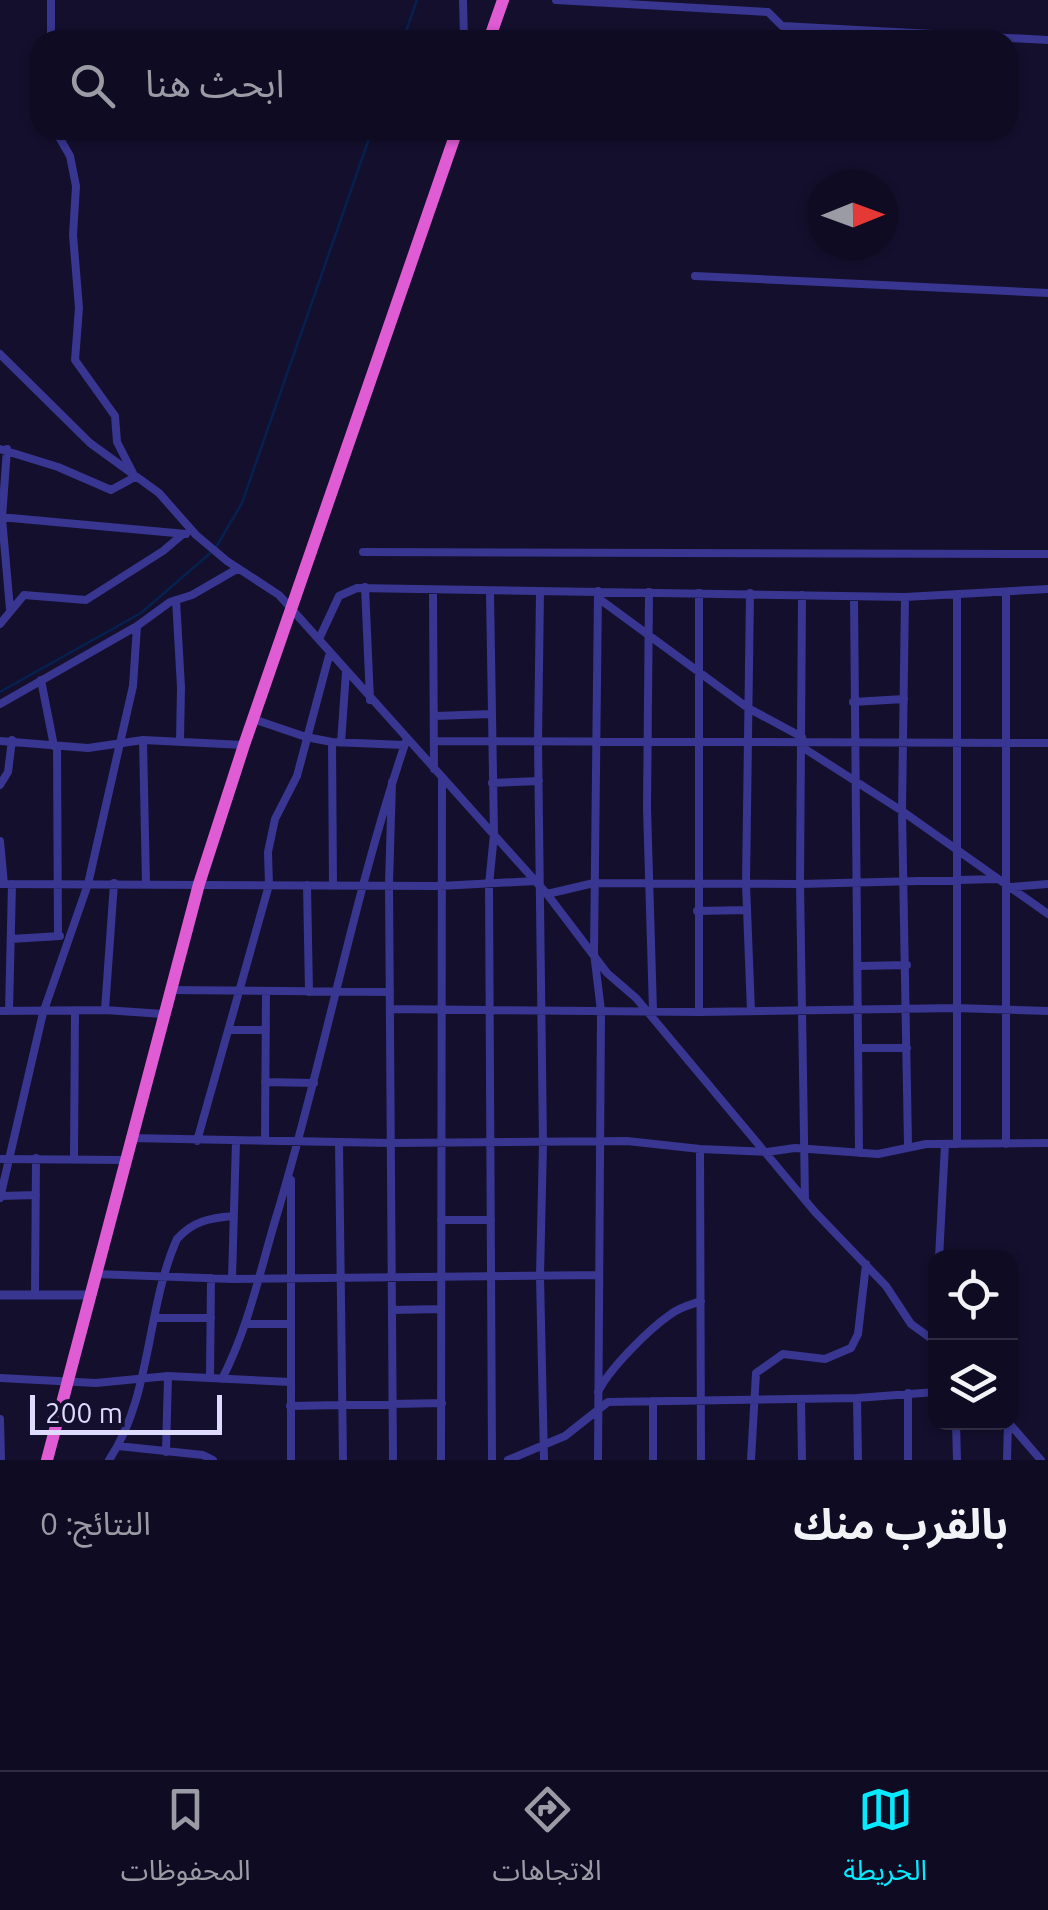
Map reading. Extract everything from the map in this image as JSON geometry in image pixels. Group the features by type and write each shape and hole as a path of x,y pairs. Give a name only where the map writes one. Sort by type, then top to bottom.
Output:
{"highway":[{"path":"492,30 503,0"},
{"path":"47,1460 199,884 252,719 454,140"}],"street":[{"path":"51,0 52,30"},
{"path":"463,0 464,30"},
{"path":"556,0 768,12 782,26 858,30"},
{"path":"1018,38 1048,40"},
{"path":"61,140 70,156 76,186 74,236 79,308 75,360 115,416 117,442 136,477"},
{"path":"695,276 1048,294"},
{"path":"0,354 66,421 160,493 196,535 275,592 406,742 542,888 607,973 650,1011 734,1117 886,1286 911,1324 932,1340"},
{"path":"10,609 1,518 3,449 64,469 108,489 136,477"},
{"path":"1,518 196,535"},
{"path":"0,624 20,597 86,600 183,534"},
{"path":"362,552 1048,554"},
{"path":"0,704 237,568"},
{"path":"365,588 370,700"},
{"path":"319,639 339,596 350,589 904,597 1048,590"},
{"path":"433,591 434,768"},
{"path":"490,592 494,834 490,885 492,1460"},
{"path":"540,592 540,1276 544,1460"},
{"path":"649,592 650,1011"},
{"path":"698,592 699,1012"},
{"path":"1006,592 1006,1144"},
{"path":"598,594 748,708 1048,914"},
{"path":"598,594 594,883 594,953 601,1010 598,1460"},
{"path":"750,594 746,884 751,1012"},
{"path":"957,594 958,1144"},
{"path":"802,595 800,884 806,1200"},
{"path":"854,596 858,1152"},
{"path":"904,597 902,811 908,1146"},
{"path":"176,600 182,687 180,740"},
{"path":"36,1195 0,1197 4,1158 42,1013 88,884 135,677 137,626"},
{"path":"197,1141 270,885 268,852 275,818 297,776 330,652"},
{"path":"333,885 337,742 346,672"},
{"path":"42,680 55,746 58,936"},
{"path":"852,702 904,699"},
{"path":"436,716 491,714"},
{"path":"252,719 306,737 337,742 406,742"},
{"path":"0,785 8,772 12,740"},
{"path":"143,740 146,884"},
{"path":"0,741 95,748 143,740 244,745"},
{"path":"436,741 1048,743"},
{"path":"222,1379 247,1324 299,1142 362,886 406,742"},
{"path":"441,1460 442,777"},
{"path":"492,782 539,781"},
{"path":"392,782 393,1460"},
{"path":"0,841 11,939 4,1012 106,1010 163,1014"},
{"path":"5,884 542,888 594,883 1048,884"},
{"path":"106,1010 114,884"},
{"path":"307,885 309,992"},
{"path":"697,911 747,910"},
{"path":"11,939 70,937"},
{"path":"859,966 907,964"},
{"path":"169,990 390,992"},
{"path":"265,1141 266,991"},
{"path":"390,1009 1048,1011"},
{"path":"74,1158 75,1011"},
{"path":"230,1030 266,1030"},
{"path":"858,1048 907,1048"},
{"path":"265,1082 314,1083"},
{"path":"130,1138 490,1144 641,1141 700,1149 884,1154 908,1146 1048,1143"},
{"path":"232,1279 236,1141"},
{"path":"339,1142 343,1460"},
{"path":"940,1250 945,1144"},
{"path":"700,1149 701,1460"},
{"path":"4,1158 124,1160"},
{"path":"36,1158 36,1295"},
{"path":"290,1170 291,1460"},
{"path":"109,1460 118,1446 141,1376 173,1248 187,1228 200,1221 233,1216"},
{"path":"442,1220 490,1220"},
{"path":"751,1460 756,1373 780,1354 825,1359 851,1348 858,1334 866,1264"},
{"path":"95,1274 232,1279 598,1275"},
{"path":"210,1378 211,1278"},
{"path":"0,1295 89,1295"},
{"path":"598,1394 606,1379 660,1323 701,1301"},
{"path":"392,1310 441,1309"},
{"path":"155,1318 210,1318"},
{"path":"247,1324 289,1324"},
{"path":"0,1378 96,1383 168,1376 290,1382"},
{"path":"166,1452 168,1376"},
{"path":"508,1460 576,1430 608,1402 857,1398 928,1392"},
{"path":"908,1393 908,1460"},
{"path":"857,1398 858,1460"},
{"path":"801,1399 802,1460"},
{"path":"653,1400 653,1460"},
{"path":"290,1406 442,1403"},
{"path":"0,1418 0,1460"},
{"path":"956,1430 957,1460"},
{"path":"1007,1460 1008,1430"},
{"path":"1015,1430 1041,1460"},
{"path":"118,1446 149,1456 166,1452 203,1454 213,1460"}],"waterway":[{"path":"406,30 417,0"},
{"path":"0,692 141,613 215,549 242,503 369,140"}]}
